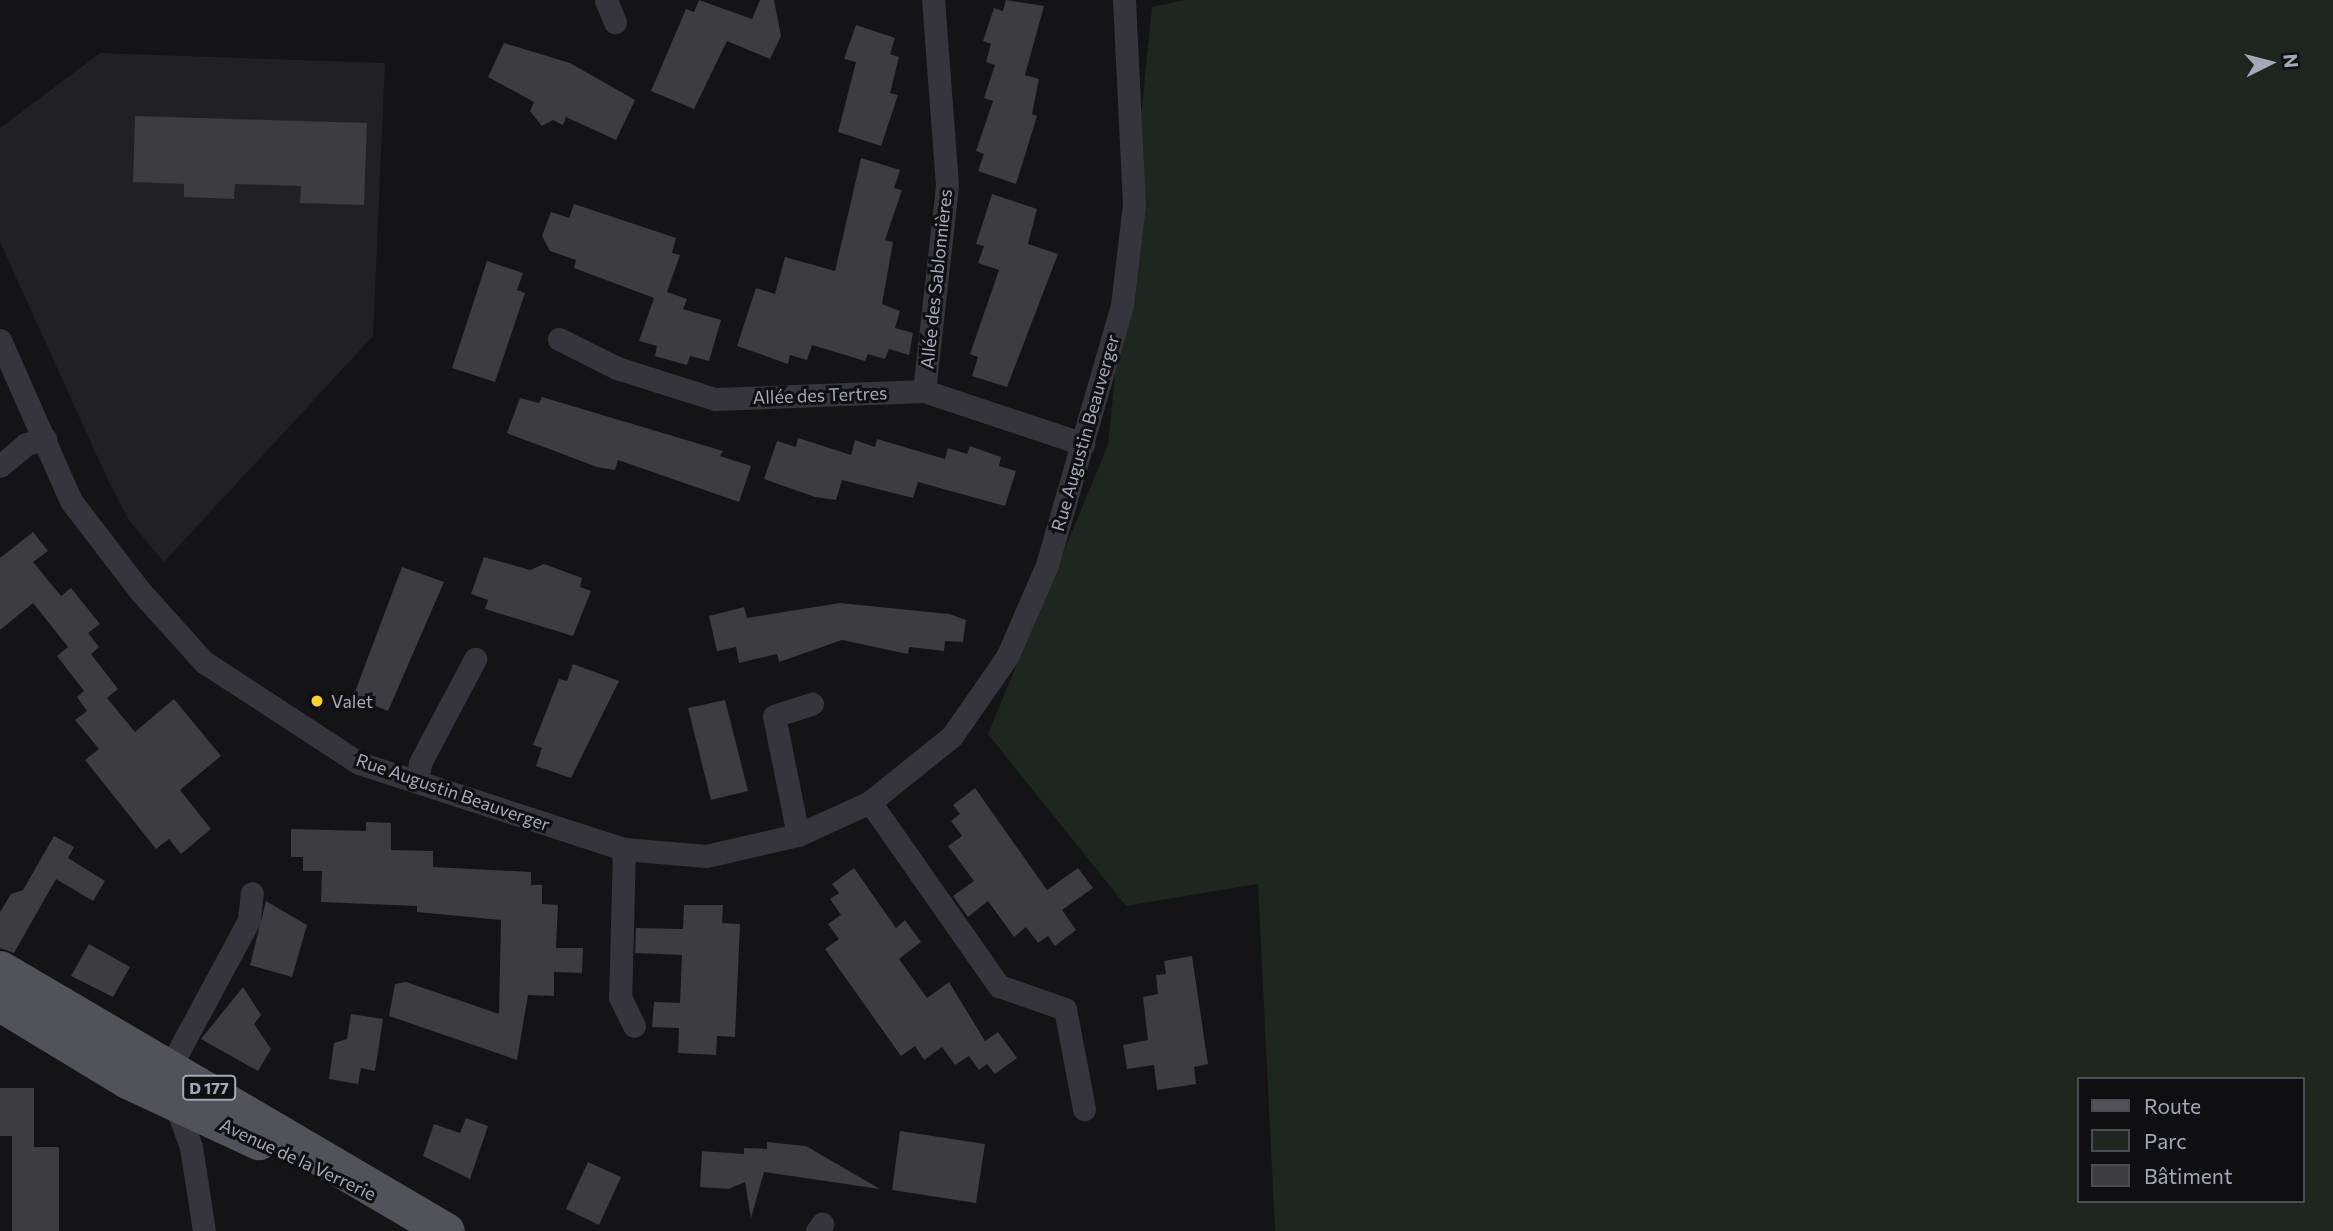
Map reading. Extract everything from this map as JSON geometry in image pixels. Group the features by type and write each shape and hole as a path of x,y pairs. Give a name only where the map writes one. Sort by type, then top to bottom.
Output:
{"main road":[{"name":"Avenue de la Verrerie","path":"0,970 171,1065 446,1231"},
{"name":"Avenue de la Verrerie","path":"0,1003 175,1103 413,1212"}],"street":[{"path":"606,0 615,22"},
{"name":"Allée des Sablonnières","path":"924,391 947,185 933,0"},
{"name":"Rue Augustin Beauverger","path":"0,340 46,439 71,501 204,662 359,763 624,849 706,856 798,835 870,802 951,736 1007,657 1047,565 1122,305 1134,205 1124,0"},
{"name":"Allée des Tertres","path":"559,339 617,368 715,399 924,391 1083,444"},
{"path":"0,466 26,444 46,439"},
{"path":"417,782 419,763 475,659"},
{"path":"798,835 774,716 812,704"},
{"path":"870,802 999,986 1065,1009 1084,1109"},
{"path":"624,849 620,997 634,1026"},
{"path":"171,1065 249,920 252,894"},
{"path":"175,1103 191,1147 204,1231"}],"shaded area":[{"path":"100,53 385,63 373,336 164,562 128,519 0,242 0,128"}],"green space":[{"path":"1184,0 2333,0 2333,1231 1275,1231 1258,884 1126,906 988,734 1108,445 1152,7"}],"building":[{"path":"699,0 752,19 760,0 774,0 781,36 770,59 727,41 694,109 651,91 686,9 694,12"},
{"path":"1006,0 1044,6 1025,75 1039,79 1032,114 1037,116 1016,184 978,171 984,154 976,151 993,101 984,98 995,65 986,62 991,44 983,41 994,8 1003,11"},
{"path":"856,25 895,38 890,54 899,57 890,93 898,95 881,146 838,132 856,62 844,59"},
{"path":"504,43 570,63 635,100 616,140 566,117 563,125 553,120 542,126 530,111 534,102 488,77"},
{"path":"135,116 367,123 364,205 300,203 301,186 235,184 234,199 184,197 184,184 133,182"},
{"path":"861,158 900,170 894,188 902,190 885,240 893,242 882,304 900,311 895,328 913,333 909,355 889,349 885,359 868,354 865,361 812,345 807,360 790,355 788,364 737,346 756,288 775,294 785,257 835,271"},
{"path":"992,194 1037,209 1028,244 1058,254 1007,387 972,376 978,357 970,354 999,270 978,263 984,246 976,244"},
{"path":"574,204 676,238 672,253 680,255 667,292 687,299 683,309 721,320 709,361 690,356 687,365 655,356 657,346 639,341 654,298 574,268 576,260 550,251 542,236 551,212 569,218"},
{"path":"487,261 523,273 517,290 525,293 495,382 452,368"},
{"path":"542,397 723,451 720,456 751,466 739,502 618,460 615,470 597,467 507,433 520,398 539,403"},
{"path":"798,438 851,455 855,440 875,447 877,439 945,459 948,448 967,454 970,446 1001,457 999,466 1016,471 1005,506 918,482 913,498 842,480 836,500 815,497 764,479 777,441 796,447"},
{"path":"33,532 48,551 33,562 61,596 71,588 100,624 88,633 99,647 91,654 118,689 107,698 135,732 174,699 221,756 180,790 211,829 181,854 169,839 156,849 85,760 99,749 75,720 87,711 77,697 84,691 57,656 68,647 33,603 0,630 0,558"},
{"path":"484,557 530,570 544,564 582,578 580,587 591,591 573,636 485,609 488,600 471,594"},
{"path":"402,567 444,582 388,711 353,697"},
{"path":"840,603 949,614 966,620 963,642 945,641 944,651 909,647 908,654 842,640 779,662 777,654 739,663 736,647 717,651 709,616 744,607 747,618"},
{"path":"573,664 619,681 571,778 536,766 542,748 533,745 559,679 567,681"},
{"path":"725,700 748,791 711,800 688,708"},
{"path":"975,788 1047,890 1078,868 1093,888 1062,910 1076,930 1055,946 1048,936 1038,943 1026,927 1014,937 988,901 968,917 953,896 974,881 948,846 962,836 951,821 960,814 953,805"},
{"path":"366,822 391,823 391,850 433,851 433,867 531,872 531,885 542,885 542,904 558,905 556,948 583,948 582,973 554,972 554,996 528,995 517,1060 389,1016 395,984 406,982 499,1014 501,920 417,912 417,906 321,902 322,871 303,871 303,857 291,857 291,829 366,831"},
{"path":"54,836 74,847 68,858 105,881 93,901 56,879 14,953 0,948 0,912 11,894 23,890"},
{"path":"854,868 896,928 905,920 921,942 899,959 927,998 949,982 985,1041 998,1032 1017,1058 995,1074 987,1064 979,1070 969,1056 955,1065 942,1047 924,1060 915,1046 901,1056 825,949 839,939 828,924 841,915 830,899 839,893 832,884"},
{"path":"266,901 307,925 292,977 250,965"},
{"path":"684,905 723,905 722,923 740,924 735,1037 717,1036 716,1055 678,1053 679,1028 652,1027 654,1002 680,1003 682,955 635,953 636,928 683,929"},
{"path":"89,944 130,967 113,997 71,976"},
{"path":"1192,956 1208,1064 1194,1067 1196,1084 1157,1090 1154,1065 1127,1069 1123,1045 1148,1040 1143,997 1158,994 1156,975 1166,974 1164,961"},
{"path":"243,987 261,1015 254,1024 271,1049 258,1071 201,1039"},
{"path":"351,1014 383,1019 375,1071 361,1068 358,1084 329,1079 334,1043 347,1039"},
{"path":"0,1088 34,1088 34,1147 59,1147 59,1231 12,1231 12,1136 0,1136"},
{"path":"466,1118 488,1126 470,1179 423,1156 434,1124 460,1133"},
{"path":"900,1131 985,1144 976,1203 892,1190"},
{"path":"767,1142 806,1146 880,1189 764,1172 751,1218 745,1182 729,1189 700,1187 702,1151 744,1154 744,1148 767,1149"},
{"path":"588,1162 621,1177 599,1225 566,1209"}],"place":[{"name":"Valet","path":"317,701"}]}
